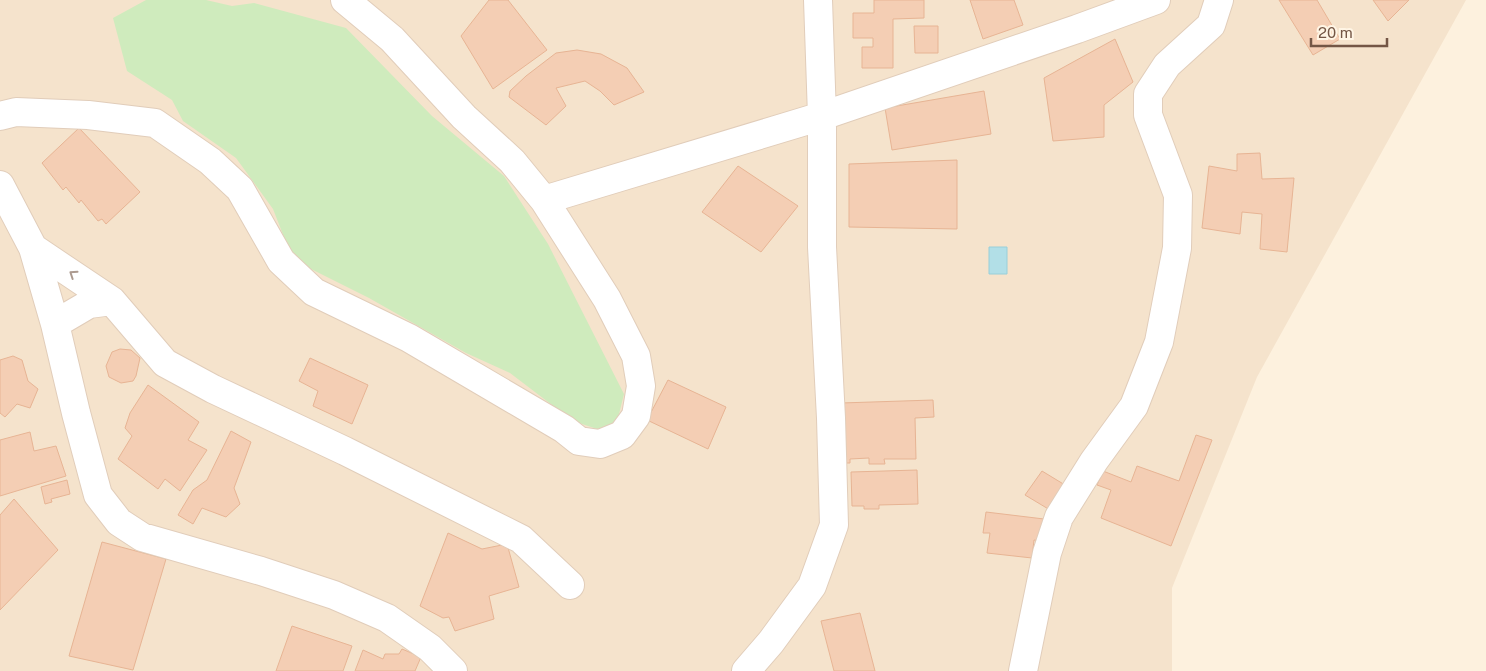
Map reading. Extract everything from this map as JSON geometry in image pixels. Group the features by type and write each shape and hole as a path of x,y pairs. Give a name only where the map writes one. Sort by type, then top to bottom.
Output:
{"street":[{"path":"0,116 16,112 88,116 155,123 210,161 240,189 281,261 314,292 409,338 564,429 579,441 600,444 622,435 636,416 641,386 636,356 607,299 544,200 512,161 464,117 392,39 345,0"},
{"path":"746,671 771,642 812,586 834,525 831,418 822,247 822,116 818,0"},
{"path":"544,200 822,116 1156,0"},
{"path":"1023,671 1047,553 1059,517 1094,461 1134,406 1158,342 1177,248 1178,195 1148,115 1148,94 1167,65 1211,25 1219,0"},
{"path":"0,185 34,248 98,495 119,522 142,537 261,571 334,596 387,618 430,648 453,671"},
{"path":"34,248 112,301 165,363 213,389 345,451 521,539 570,585"},
{"path":"55,324 89,304 112,301"}],"shaded area":[{"path":"0,0 1466,0 1257,377 1172,588 1172,671 0,671"}],"green space":[{"path":"146,0 206,0 232,6 254,3 346,28 432,116 504,176 548,244 624,394 617,422 597,429 573,421 510,373 466,353 369,298 293,260 273,209 236,158 183,121 172,100 127,71 113,18"}],"water":[{"path":"989,247 1007,247 1007,274 989,274"}],"building":[{"path":"489,0 508,0 547,50 493,89 461,36"},
{"path":"874,0 924,0 924,18 893,19 893,68 862,68 862,47 873,47 873,38 853,38 853,13 874,13"},
{"path":"970,0 1014,0 1023,25 983,39"},
{"path":"1279,0 1317,0 1340,39 1313,55"},
{"path":"1373,0 1409,0 1388,21"},
{"path":"914,26 938,26 938,53 915,53"},
{"path":"1115,39 1133,82 1104,105 1104,137 1053,141 1044,78"},
{"path":"577,50 601,54 627,68 644,92 614,105 600,91 585,81 556,88 566,106 546,125 509,97 510,91 526,76 556,53"},
{"path":"984,91 991,134 892,150 885,108"},
{"path":"79,128 140,192 106,224 102,219 98,221 81,200 79,203 66,187 63,190 42,163"},
{"path":"1260,153 1262,179 1294,178 1287,252 1260,249 1262,214 1242,212 1240,234 1202,228 1209,166 1237,171 1237,154"},
{"path":"957,160 957,229 849,227 849,164"},
{"path":"738,166 798,206 761,252 702,212"},
{"path":"120,349 131,350 140,358 133,381 121,383 109,377 106,366 112,352"},
{"path":"13,356 22,360 28,381 38,389 30,408 17,404 5,417 0,413 0,360"},
{"path":"310,358 368,385 352,424 313,406 318,391 299,381"},
{"path":"668,380 726,407 708,449 647,420"},
{"path":"148,385 199,422 188,440 207,450 180,491 165,479 158,489 118,459 132,436 125,428 130,413"},
{"path":"933,400 934,417 915,418 916,459 884,459 885,464 869,464 869,458 850,459 850,463 843,463 841,403"},
{"path":"231,431 251,442 234,488 240,504 226,517 202,508 193,524 178,515 193,490 207,480"},
{"path":"30,432 34,451 56,446 66,476 0,496 0,440"},
{"path":"1196,435 1212,440 1171,546 1101,518 1111,490 1097,485 1103,471 1131,482 1137,466 1179,481"},
{"path":"917,470 918,504 879,505 879,509 864,509 864,506 852,506 851,472"},
{"path":"1042,471 1065,485 1050,510 1025,495"},
{"path":"67,480 70,494 51,499 52,502 45,504 41,487"},
{"path":"14,499 58,550 0,610 0,515"},
{"path":"986,512 1044,519 1041,541 1034,540 1032,558 987,553 990,533 983,533"},
{"path":"448,533 482,549 507,544 519,587 489,596 494,619 455,631 449,617 443,618 420,606"},
{"path":"102,542 166,559 133,670 69,656"},
{"path":"860,613 875,671 834,671 821,621"},
{"path":"292,626 352,646 343,671 276,671"},
{"path":"402,649 421,657 415,671 355,671 363,650 383,659 385,654 399,654"}]}
